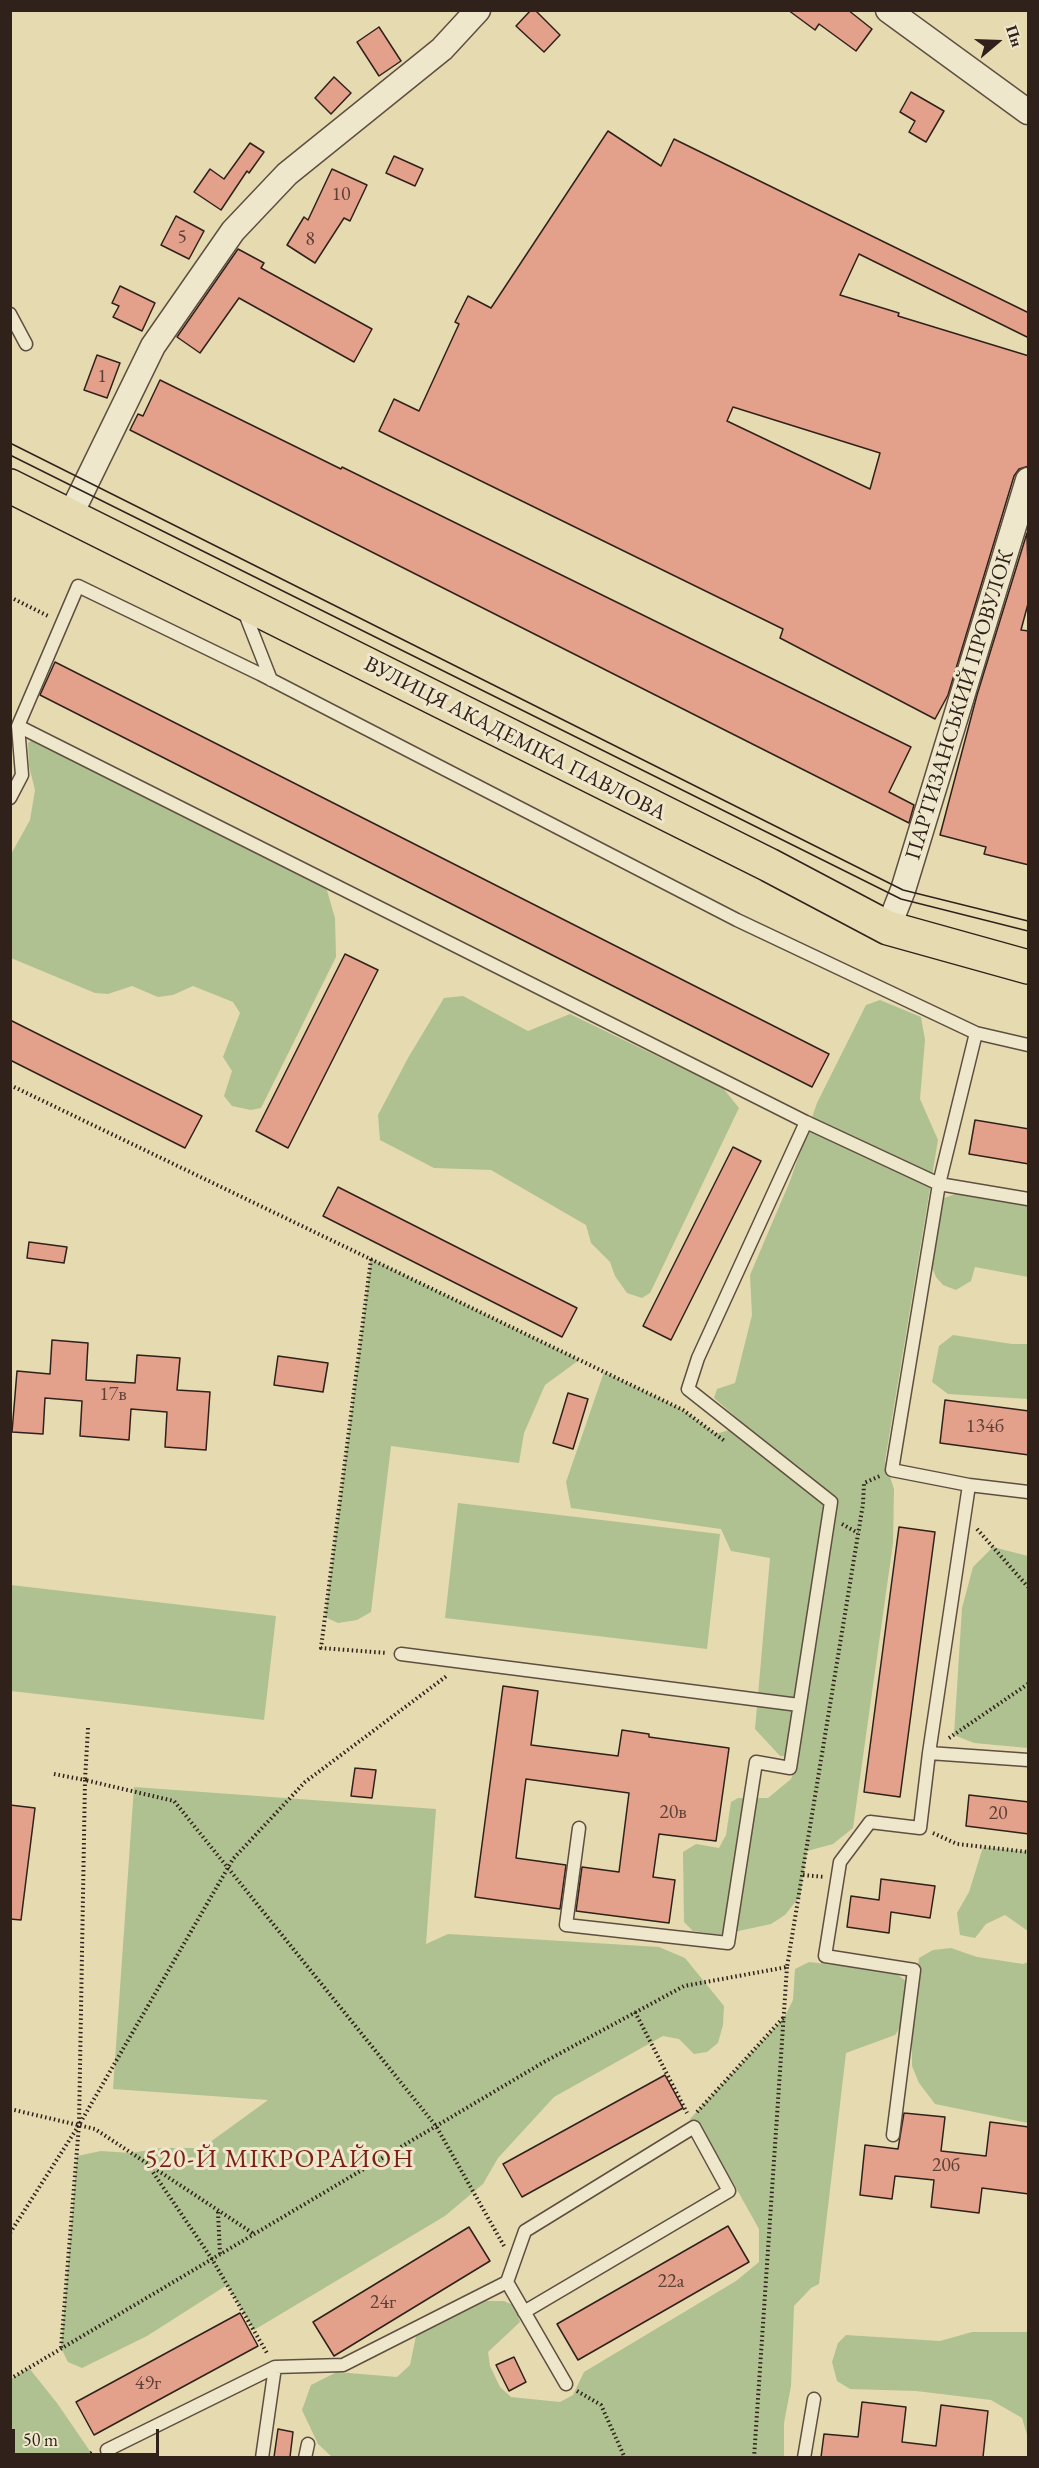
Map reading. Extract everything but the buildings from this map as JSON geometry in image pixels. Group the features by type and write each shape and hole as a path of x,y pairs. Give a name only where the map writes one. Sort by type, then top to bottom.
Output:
{"main road":[{"name":"ВУЛИЦЯ АКАДЕМІКА ПАВЛОВА","path":"10,486 769,865 888,928 1029,967"}],"street":[{"path":"70,516 153,346 232,231 287,174 442,50 478,10"},
{"path":"888,10 1029,112"},
{"name":"ПАРТИЗАНСЬКИЙ ПРОВУЛОК","path":"888,928 901,899 1029,480"}],"lane":[{"path":"10,314 26,344"},
{"path":"10,798 21,775 18,726 78,586 271,680 737,920 976,1033 1029,1045"},
{"path":"241,601 271,680"},
{"path":"18,726 806,1122 939,1184 1029,1199"},
{"path":"976,1033 939,1184 892,1470 969,1485 1029,1492"},
{"path":"579,1828 566,1925 728,1943 756,1762 790,1768 831,1502 688,1389 698,1358 806,1122"},
{"path":"893,2135 914,1970 825,1956 840,1862 870,1822 920,1828 929,1752 969,1485"},
{"path":"401,1654 799,1705"},
{"path":"929,1752 1029,1760"},
{"path":"107,2450 275,2367 343,2365 507,2283 525,2231 694,2127 729,2191 524,2312"},
{"path":"507,2283 566,2384"},
{"path":"262,2457 275,2367"},
{"path":"804,2457 814,2399"},
{"path":"305,2457 308,2444"}],"path":[{"path":"10,597 62,623"},
{"path":"10,1085 683,1410 735,1448"},
{"path":"371,1259 321,1648 401,1654"},
{"path":"754,2457 787,1967 864,1484"},
{"path":"964,1515 1029,1587"},
{"path":"828,1517 858,1533"},
{"path":"10,2233 79,2125 233,1859 305,1782 465,1662"},
{"path":"929,1752 1029,1684"},
{"path":"61,2348 79,2125 85,1780 88,1728"},
{"path":"54,1774 174,1801 436,2126 514,2263"},
{"path":"920,1828 957,1844 1029,1852"},
{"path":"10,2379 544,2062 684,1986 787,1967"},
{"path":"635,2012 690,2119 784,2018"},
{"path":"10,2109 95,2129 254,2234"},
{"path":"147,2163 212,2259 275,2367"},
{"path":"218,2211 220,2254"},
{"path":"566,2384 601,2405 625,2457"}],"green space":[{"path":"33,739 326,887 335,918 336,957 261,1108 251,1110 232,1106 224,1096 232,1071 223,1057 240,1013 233,1002 193,986 173,995 158,997 132,986 108,994 95,993 11,958 10,856 30,820 35,790 29,766 28,743"},
{"path":"463,996 528,1031 570,1014 723,1088 739,1108 650,1293 642,1298 627,1293 615,1276 610,1262 591,1243 586,1225 491,1170 434,1168 380,1140 378,1115 408,1058 444,998"},
{"path":"880,1000 921,1017 925,1040 920,1099 938,1140 885,1461 894,1489 893,1543 853,1828 833,1844 807,1851 800,1896 785,1915 771,1924 720,1935 693,1931 684,1922 683,1852 696,1844 719,1848 726,1835 731,1802 738,1798 768,1798 791,1779 799,1757 780,1756 755,1729 770,1558 731,1551 721,1529 571,1508 566,1482 604,1372 683,1410 716,1434 745,1425 714,1398 717,1389 735,1383 752,1315 750,1275 790,1181 817,1103 866,1005"},
{"path":"955,1194 1028,1206 1028,1277 975,1267 971,1281 956,1290 943,1285 936,1277 930,1263 942,1199"},
{"path":"371,1259 579,1360 545,1385 524,1433 519,1463 391,1446 371,1612 357,1620 338,1623 325,1617"},
{"path":"953,1335 1012,1344 1028,1344 1028,1399 948,1394 932,1382 939,1346"},
{"path":"458,1503 720,1534 707,1649 445,1618"},
{"path":"993,1547 1028,1556 1028,1748 974,1743 954,1735 962,1608 973,1567"},
{"path":"11,1585 276,1616 264,1720 11,1691"},
{"path":"134,1787 436,1809 426,1944 448,1934 659,1947 685,1958 724,2006 723,2025 718,2043 707,2052 694,2054 679,2039 663,2036 554,2097 498,2158 483,2184 445,2216 254,2330 227,2285 147,2336 82,2368 68,2362 61,2348 77,2156 101,2151 131,2153 161,2148 202,2148 268,2100 113,2089"},
{"path":"983,1847 1028,1852 1028,1931 1005,1915 986,1924 975,1938 960,1935 957,1913 969,1892"},
{"path":"951,1948 977,1957 1023,1964 1028,1962 1028,2123 935,2104 919,2083 912,2066 912,2032 919,1958 933,1950"},
{"path":"809,1962 894,1972 906,1981 901,2026 895,2035 846,2053 819,2284 811,2288 794,2306 791,2386 784,2423 784,2457 332,2457 318,2444 302,2410 311,2385 337,2372 397,2377 410,2365 416,2336 486,2301 504,2301 515,2306 520,2322 488,2352 490,2366 500,2387 511,2397 560,2402 573,2395 584,2372 736,2281 759,2262 759,2229 731,2179 720,2170 690,2119 784,2018 793,2000 795,1969"},
{"path":"972,2332 1028,2332 1028,2438 1022,2418 991,2400 916,2391 850,2389 837,2381 832,2362 838,2343 846,2335 940,2341"},
{"path":"29,2368 57,2403 94,2457 11,2457 11,2379"}],"tram line":[{"path":"10,443 903,890 1028,921"},
{"path":"10,455 901,899 1028,931"}],"district":[{"name":"520-Й МІКРОРАЙОН","path":"280,2160"}]}
